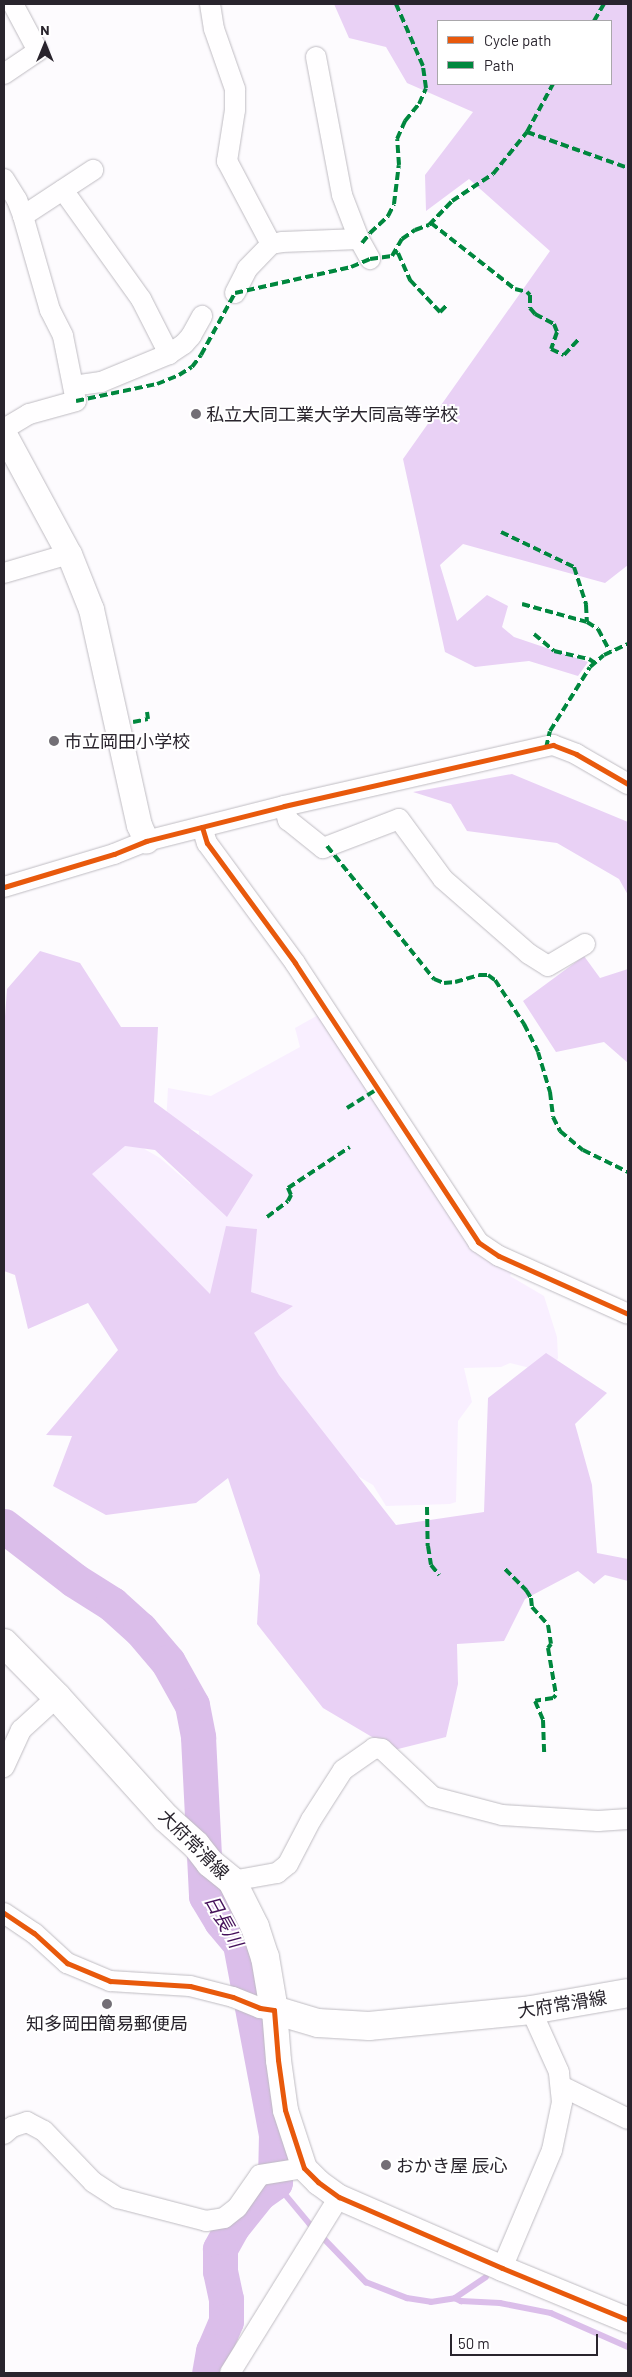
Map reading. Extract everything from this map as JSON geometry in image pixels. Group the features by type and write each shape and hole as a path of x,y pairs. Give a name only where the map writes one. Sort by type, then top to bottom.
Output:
{"main road":[{"name":"大府常滑線","path":"4,1643 57,1697 166,1818 232,1881 254,1927 264,1957 260,2006 318,2023 369,2026 531,2010 628,1993"}],"street":[{"path":"4,74 38,51 13,4"},
{"path":"210,4 214,29 235,90 235,110 226,161 271,244"},
{"path":"316,57 342,195 359,239 370,258"},
{"path":"23,216 93,170"},
{"path":"4,180 17,200 50,310 63,336 76,401 29,414 4,429"},
{"path":"63,190 142,299 169,354"},
{"path":"235,293 247,269 271,244 359,239"},
{"path":"73,386 101,382 169,354 184,344 191,336 202,316"},
{"path":"4,434 69,554 91,609 139,825 146,841"},
{"path":"4,573 69,554"},
{"path":"4,887 114,854 146,841 202,826 553,745 576,754 628,784"},
{"path":"284,806 288,820 323,848 399,819 443,880 529,954 548,966 585,944"},
{"path":"202,826 207,843 295,962 478,1242 500,1256 628,1314"},
{"path":"4,1767 21,1730 57,1697"},
{"path":"232,1881 277,1873 288,1864 311,1820 343,1770 374,1748 382,1749 433,1797 502,1815 598,1821 628,1819"},
{"path":"4,1914 34,1933 67,1964 110,1981 190,1986 260,2006 278,2060 293,2170"},
{"path":"502,2268 552,2150 560,2120 561,2086 559,2072 531,2010"},
{"path":"561,2086 628,2119"},
{"path":"4,2134 12,2127 27,2122 44,2131 92,2182 118,2198 206,2221 224,2218 237,2208 260,2175 293,2170 318,2182 339,2197 628,2320"},
{"path":"230,2373 339,2197"}],"shaded area":[{"path":"334,4 628,4 628,565 605,583 463,544 440,565 457,621 487,595 508,606 502,627 514,637 588,662 578,676 529,661 475,667 445,652 403,459 550,251 469,179 426,211 425,175 473,112 407,83 386,47 349,38"},
{"path":"512,774 628,822 628,895 619,879 557,843 467,831 451,804 413,792"},
{"path":"40,951 80,963 121,1027 158,1027 154,1102 253,1175 227,1217 155,1150 125,1146 92,1174 210,1294 226,1226 257,1229 251,1292 293,1306 254,1333 279,1375 396,1525 484,1512 488,1398 546,1353 607,1393 575,1424 592,1485 597,1553 628,1559 628,1581 605,1575 594,1584 578,1571 525,1599 504,1641 457,1644 458,1684 446,1737 394,1750 323,1708 257,1624 260,1575 228,1478 196,1503 106,1515 53,1486 72,1436 46,1435 118,1350 88,1303 28,1329 15,1275 4,1271 4,1030 7,989"},
{"path":"584,956 600,978 628,969 628,1063 604,1042 556,1052 523,1001"},
{"path":"320,1014 465,1239 512,1271 510,1276 544,1296 557,1337 558,1358 553,1369 538,1370 510,1363 501,1367 464,1368 472,1402 458,1421 456,1502 450,1504 386,1506 373,1485 344,1468 86,1182 109,1145 141,1147 160,1158 190,1184 215,1156 198,1145 199,1131 166,1124 168,1088 211,1096 300,1047 295,1028"}],"waterway":[{"name":"日長川","path":"4,1526 74,1580 112,1604 140,1629 168,1662 192,1705 198,1737 206,1896 221,1921 240,1944 276,2134 275,2182 259,2193 232,2227 220,2249 220,2271 226,2299 226,2321 213,2351 209,2373"},
{"path":"275,2182 310,2224 366,2282 407,2298 431,2302 455,2298 486,2277"},
{"path":"455,2298 461,2301 500,2303 551,2313 628,2347"}],"marked path":[{"path":"362,243 388,216 394,204 399,165 397,139 405,121 419,104 426,88 423,66 396,4"},
{"path":"595,20 604,4"},
{"path":"527,132 552,85"},
{"path":"76,401 157,384 179,375 192,367 201,355 235,293 351,267 370,259 392,256 402,239 415,230 429,225 452,201 493,174 527,132 628,168"},
{"path":"431,223 515,289 527,292 530,295 530,308 535,314 554,324 557,332 551,349 564,355 580,338"},
{"path":"395,252 398,253 410,280 440,312 447,305"},
{"path":"501,532 574,567 586,605 587,622"},
{"path":"522,604 587,622 598,629 610,652"},
{"path":"534,634 554,651 589,659 595,663"},
{"path":"546,748 550,731 590,667 604,655 628,644"},
{"path":"133,722 148,719 147,712"},
{"path":"327,846 434,979 444,983 479,975 488,975 495,980 524,1024 538,1052 550,1092 553,1117 560,1131 583,1150 628,1172"},
{"path":"347,1108 377,1089"},
{"path":"267,1217 288,1201 291,1195 288,1188 350,1147"},
{"path":"427,1507 428,1546 431,1565 439,1575"},
{"path":"505,1569 526,1590 531,1598 532,1607 548,1625 551,1644 548,1648 556,1695 553,1698 535,1701 543,1720 544,1756"}],"cycle path":[{"path":"4,887 114,854 146,841 284,806 553,745 576,754 628,784"},
{"path":"202,827 207,843 295,963 478,1242 499,1256 628,1314"},
{"path":"4,1913 34,1933 67,1963 110,1981 190,1986 233,1997 260,2008 274,2010 285,2110 304,2168 318,2182 339,2197 628,2320"}],"place":[{"name":"私立大同工業大学大同高等学校","path":"196,414"},
{"name":"市立岡田小学校","path":"54,741"},
{"name":"知多岡田簡易郵便局","path":"107,2004"},
{"name":"おかき屋 辰心","path":"386,2165"}]}
